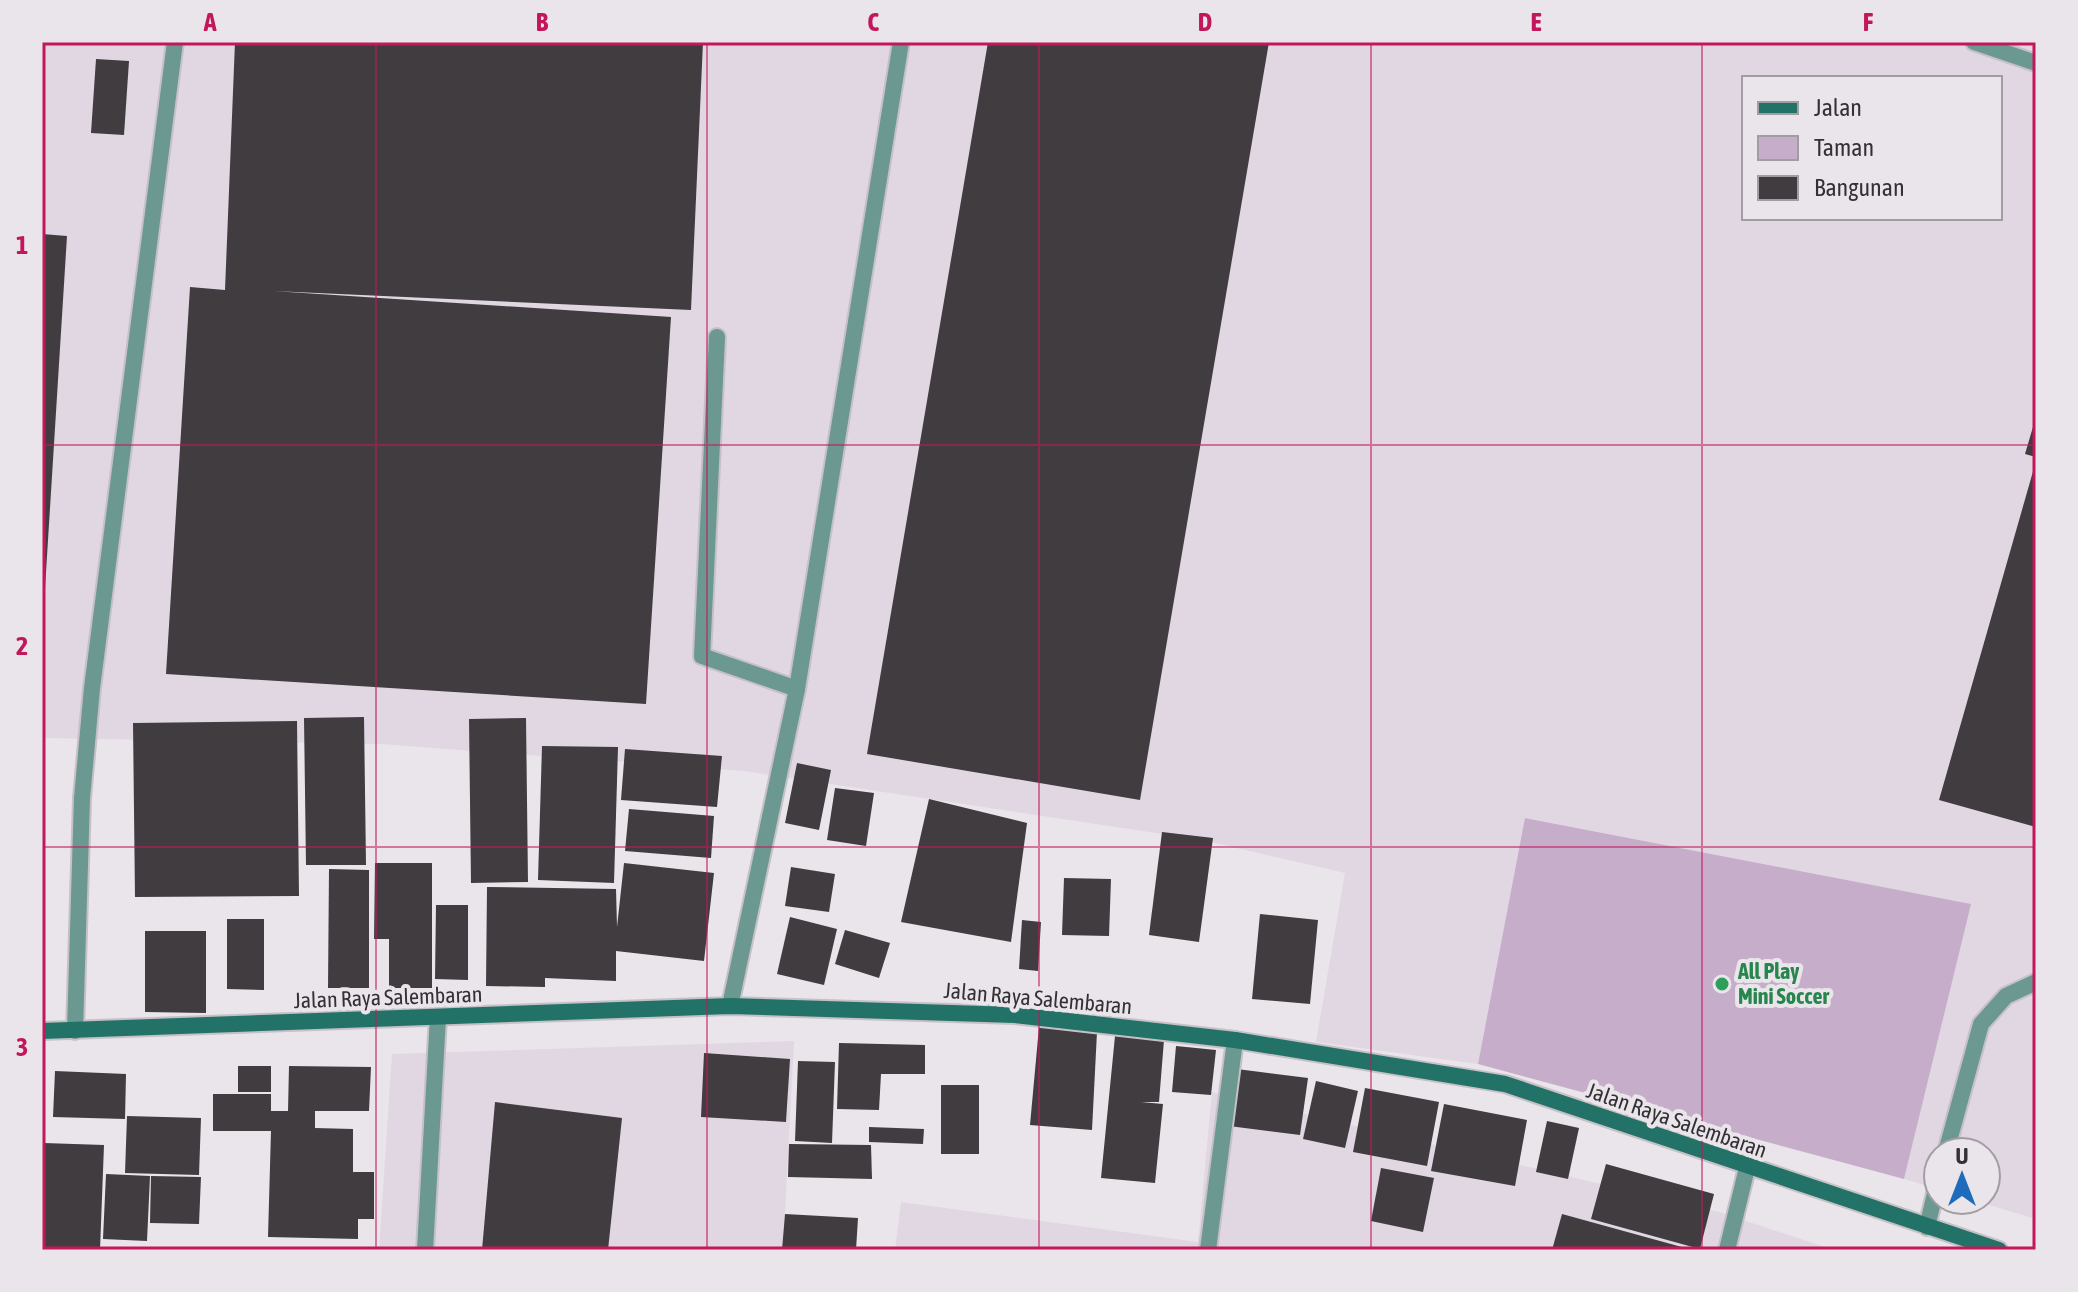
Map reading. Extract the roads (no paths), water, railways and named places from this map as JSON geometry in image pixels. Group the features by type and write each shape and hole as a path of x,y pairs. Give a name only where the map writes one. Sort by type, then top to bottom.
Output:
{"main road":[{"name":"Jalan Raya Salembaran","path":"42,1031 730,1006 1015,1015 1235,1040 1505,1084 1747,1168 1999,1250"}],"lane":[{"path":"75,1031 81,813 92,688 175,42"},
{"path":"730,1006 797,689 901,42"},
{"path":"1974,42 2036,63"},
{"path":"717,337 702,656 797,689"},
{"path":"1950,1136 1981,1024 2006,996 2036,982"},
{"path":"425,1250 438,1017"},
{"path":"1208,1250 1235,1040"},
{"path":"1727,1250 1747,1168"},
{"path":"1927,1227 1930,1216"}],"place":[{"name":"All Play Mini Soccer","path":"1722,984"}]}
